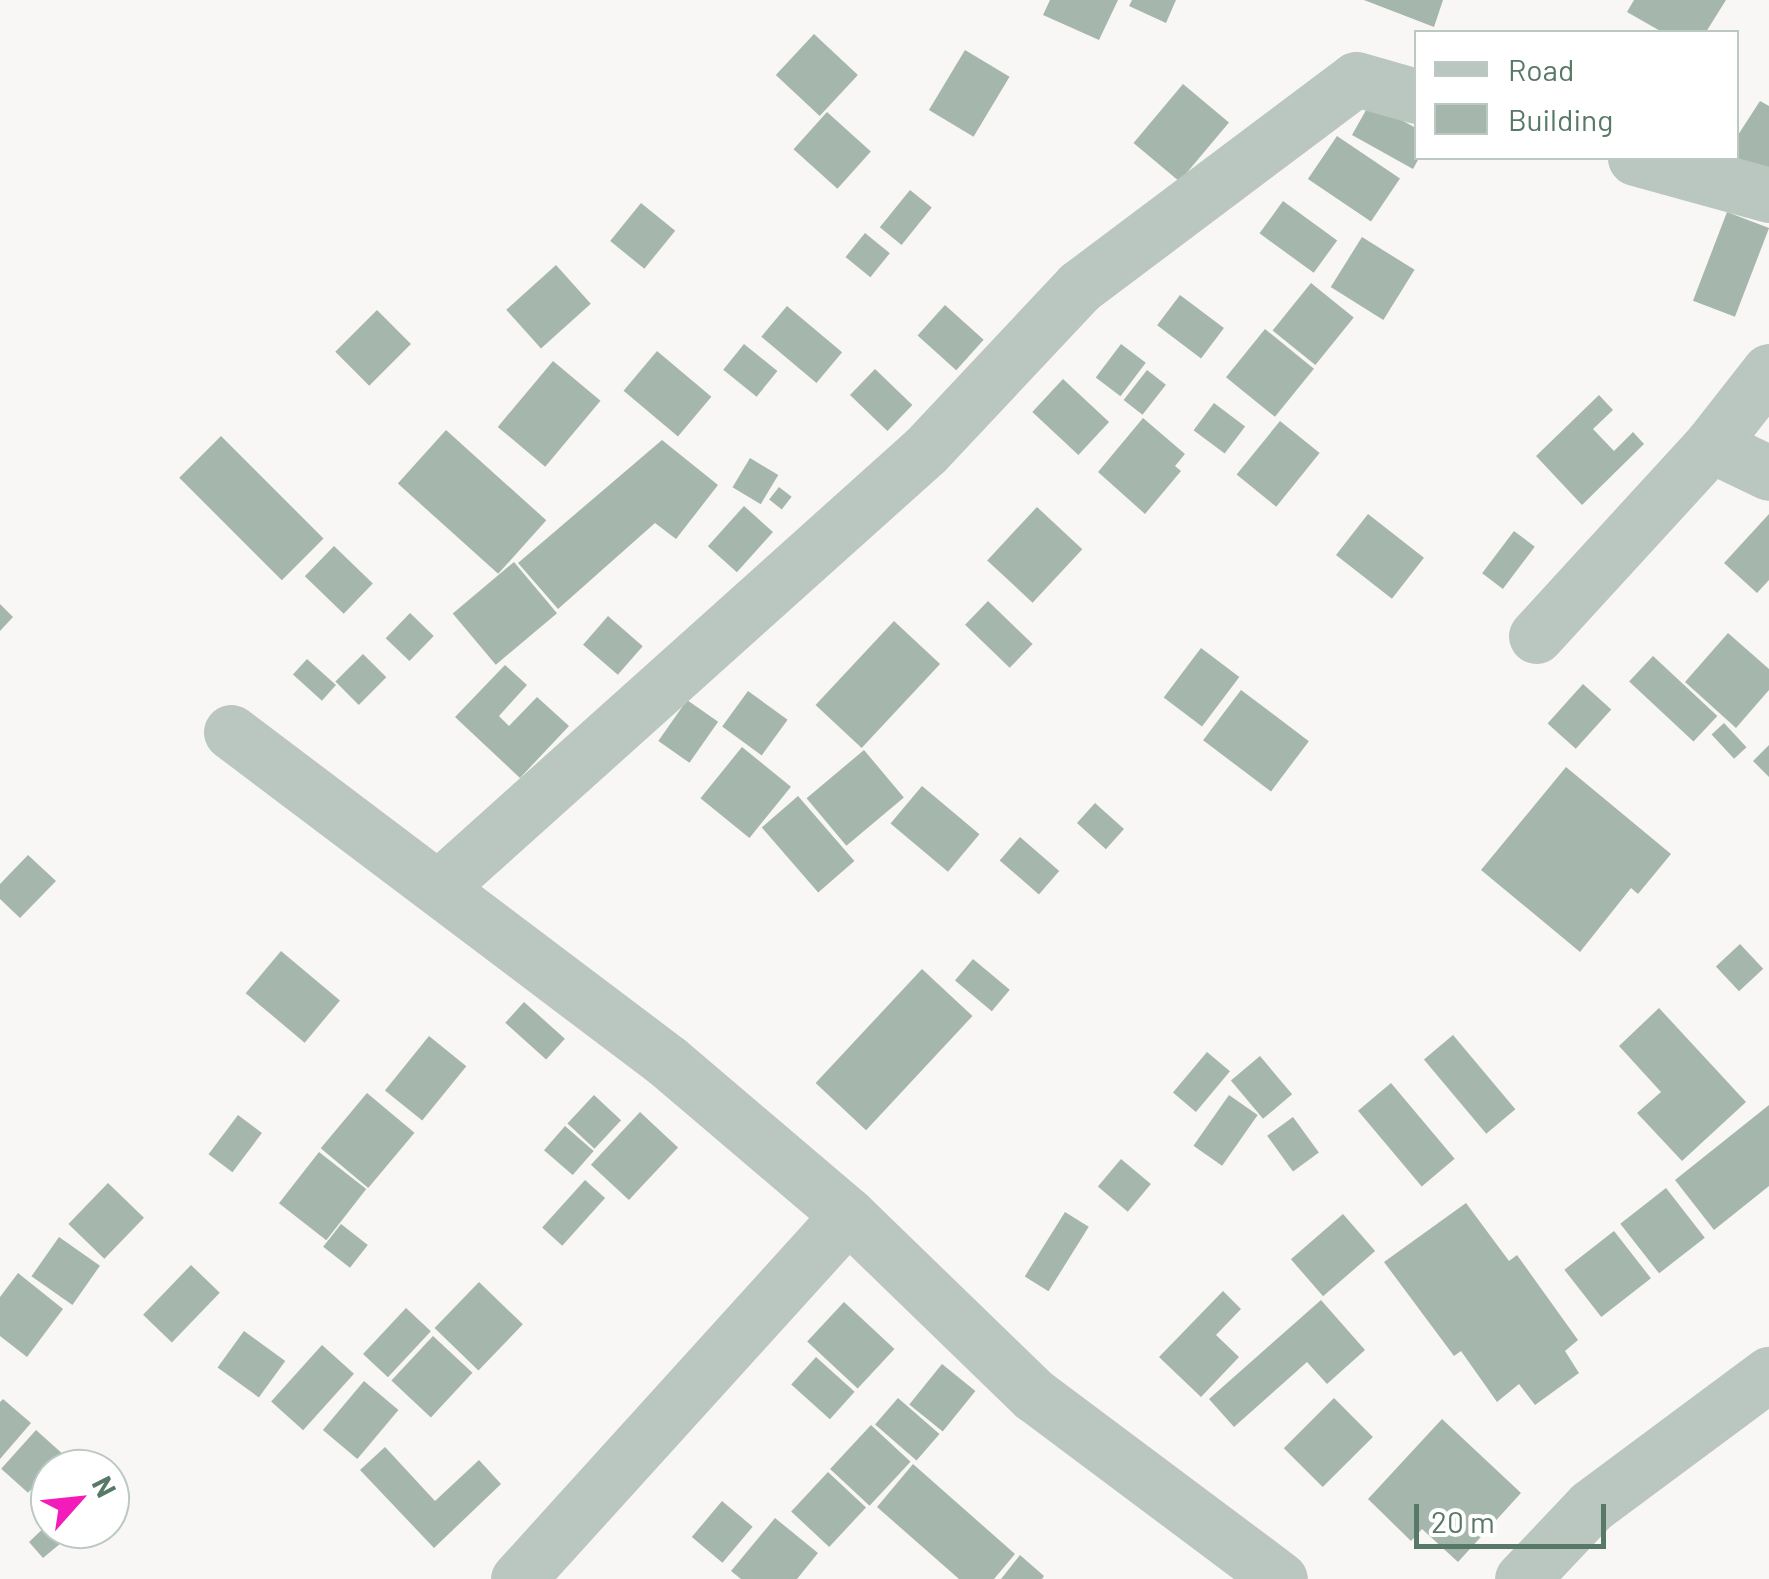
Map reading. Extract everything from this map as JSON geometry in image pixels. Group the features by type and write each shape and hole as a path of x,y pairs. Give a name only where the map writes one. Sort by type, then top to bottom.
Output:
{"street":[{"path":"439,887 926,450 1079,288 1356,79 1414,95"},
{"path":"1642,160 1769,195"},
{"path":"1536,636 1711,444 1769,371"},
{"path":"1711,444 1769,473"},
{"path":"231,732 668,1061 848,1216 1034,1395 1280,1579"},
{"path":"518,1579 848,1216"},
{"path":"1522,1579 1591,1506 1769,1374"}],"building":[{"path":"1050,0 1118,0 1099,40 1043,15"},
{"path":"1132,0 1176,0 1166,23 1129,6"},
{"path":"1364,0 1443,0 1434,27"},
{"path":"1634,0 1726,0 1707,30 1658,30 1627,12"},
{"path":"814,34 858,75 820,116 776,75"},
{"path":"965,50 1010,77 974,137 929,110"},
{"path":"1183,84 1229,123 1179,182 1134,143"},
{"path":"1760,101 1769,106 1769,179 1736,160 1739,133"},
{"path":"1370,103 1414,127 1414,160 1418,160 1413,169 1352,135"},
{"path":"827,112 871,151 837,189 794,149"},
{"path":"1337,136 1400,178 1371,222 1308,179"},
{"path":"910,190 932,208 902,245 880,227"},
{"path":"1283,201 1337,240 1314,273 1259,233"},
{"path":"641,203 675,231 644,269 610,241"},
{"path":"1727,212 1769,228 1735,317 1693,301"},
{"path":"865,233 890,253 870,277 845,257"},
{"path":"1362,237 1415,270 1383,320 1331,287"},
{"path":"556,265 591,304 541,348 506,310"},
{"path":"1311,283 1354,318 1315,365 1273,330"},
{"path":"1180,295 1224,328 1201,358 1157,325"},
{"path":"945,305 984,340 956,370 918,335"},
{"path":"787,306 842,352 816,383 761,337"},
{"path":"377,310 411,344 369,386 335,352"},
{"path":"1265,329 1314,369 1275,417 1226,377"},
{"path":"744,344 777,371 757,397 723,370"},
{"path":"1121,344 1146,363 1120,396 1096,378"},
{"path":"657,351 711,397 678,436 624,391"},
{"path":"553,361 600,401 545,467 498,427"},
{"path":"875,369 912,405 887,431 850,395"},
{"path":"1147,370 1166,385 1143,415 1124,400"},
{"path":"1063,379 1109,422 1078,455 1032,412"},
{"path":"1599,395 1613,410 1593,429 1614,451 1633,432 1644,444 1582,505 1536,456"},
{"path":"1214,403 1245,426 1225,454 1194,430"},
{"path":"1143,418 1185,454 1175,466 1181,471 1145,514 1098,472"},
{"path":"1280,421 1320,453 1276,507 1237,475"},
{"path":"446,430 546,520 498,574 398,484"},
{"path":"221,436 324,539 282,580 179,478"},
{"path":"662,440 718,485 676,539 655,523 558,609 518,563"},
{"path":"750,458 778,475 761,504 732,487"},
{"path":"779,487 792,497 782,509 769,500"},
{"path":"744,506 773,532 737,572 708,546"},
{"path":"1037,507 1082,549 1033,603 987,560"},
{"path":"1368,514 1424,558 1392,599 1336,555"},
{"path":"1769,514 1769,580 1757,593 1724,563"},
{"path":"1514,531 1535,547 1503,589 1482,573"},
{"path":"334,546 373,584 344,614 305,576"},
{"path":"514,562 557,613 496,665 453,613"},
{"path":"988,601 1033,644 1010,668 965,625"},
{"path":"0,604 13,617 0,631"},
{"path":"410,613 434,636 409,661 386,638"},
{"path":"608,616 643,646 618,675 583,645"},
{"path":"894,621 940,664 862,748 816,705"},
{"path":"1728,633 1769,669 1769,690 1736,728 1685,682"},
{"path":"1201,648 1239,677 1202,726 1164,698"},
{"path":"363,654 386,677 359,705 335,682"},
{"path":"1653,656 1717,716 1693,742 1629,682"},
{"path":"307,659 336,685 322,701 293,675"},
{"path":"505,665 527,685 499,716 509,726 537,697 569,726 520,778 455,717"},
{"path":"1583,684 1611,709 1576,749 1548,723"},
{"path":"1241,690 1309,741 1271,791 1203,740"},
{"path":"748,691 788,720 762,755 722,727"},
{"path":"687,700 718,722 689,763 658,741"},
{"path":"1724,723 1747,747 1734,759 1712,735"},
{"path":"1769,745 1769,777 1753,761"},
{"path":"742,747 791,787 749,838 700,798"},
{"path":"864,750 904,797 846,846 807,798"},
{"path":"1566,767 1671,854 1638,894 1631,888 1580,952 1481,870"},
{"path":"922,786 979,834 948,872 891,824"},
{"path":"798,796 854,861 818,892 762,827"},
{"path":"1095,803 1124,829 1106,849 1077,823"},
{"path":"1020,837 1059,871 1039,895 1000,860"},
{"path":"28,855 56,881 20,918 0,899 0,884"},
{"path":"1740,944 1763,969 1739,991 1716,967"},
{"path":"281,951 340,1000 305,1043 246,993"},
{"path":"973,959 1010,990 992,1011 955,980"},
{"path":"922,969 972,1016 866,1130 816,1083"},
{"path":"524,1002 565,1039 546,1060 505,1023"},
{"path":"1659,1008 1746,1102 1682,1161 1637,1113 1661,1092 1619,1046"},
{"path":"1453,1035 1515,1109 1486,1134 1424,1059"},
{"path":"429,1036 466,1066 422,1121 385,1090"},
{"path":"1207,1052 1230,1071 1196,1112 1173,1093"},
{"path":"1260,1056 1292,1094 1263,1119 1231,1080"},
{"path":"1391,1083 1455,1159 1422,1186 1358,1111"},
{"path":"367,1093 414,1133 368,1188 321,1148"},
{"path":"594,1095 621,1120 594,1149 567,1124"},
{"path":"1229,1095 1258,1115 1222,1166 1193,1146"},
{"path":"1769,1105 1769,1186 1714,1230 1675,1180"},
{"path":"640,1112 678,1147 629,1200 591,1165"},
{"path":"238,1115 262,1133 232,1172 209,1154"},
{"path":"1293,1117 1319,1153 1293,1171 1267,1136"},
{"path":"565,1126 594,1151 573,1175 544,1150"},
{"path":"319,1152 366,1189 326,1240 279,1203"},
{"path":"1121,1159 1151,1184 1128,1212 1098,1187"},
{"path":"585,1180 605,1198 562,1246 542,1228"},
{"path":"108,1183 144,1218 104,1259 68,1224"},
{"path":"1666,1188 1705,1238 1659,1273 1620,1224"},
{"path":"1466,1203 1509,1261 1517,1255 1578,1340 1565,1351 1579,1373 1535,1405 1519,1384 1497,1402 1461,1351 1454,1356 1384,1262"},
{"path":"1065,1212 1089,1227 1048,1291 1025,1276"},
{"path":"1343,1214 1375,1251 1323,1296 1291,1259"},
{"path":"341,1224 368,1245 350,1268 323,1247"},
{"path":"1614,1231 1651,1278 1601,1317 1564,1270"},
{"path":"59,1237 100,1266 72,1305 31,1276"},
{"path":"191,1265 220,1293 172,1342 143,1315"},
{"path":"18,1273 63,1309 27,1357 0,1336 0,1297"},
{"path":"479,1282 523,1324 478,1370 435,1328"},
{"path":"1223,1291 1241,1309 1216,1335 1239,1357 1201,1397 1159,1357"},
{"path":"1321,1300 1365,1350 1327,1384 1307,1362 1234,1427 1209,1399"},
{"path":"844,1302 894,1349 858,1389 807,1341"},
{"path":"406,1308 431,1331 388,1377 363,1354"},
{"path":"244,1331 285,1361 259,1397 218,1367"},
{"path":"433,1336 472,1373 431,1417 391,1381"},
{"path":"322,1345 354,1374 303,1430 271,1401"},
{"path":"816,1357 855,1392 830,1419 791,1384"},
{"path":"942,1364 975,1391 943,1431 909,1404"},
{"path":"364,1381 398,1410 357,1459 323,1430"},
{"path":"898,1398 940,1434 917,1460 875,1424"},
{"path":"1334,1398 1373,1437 1323,1487 1284,1448"},
{"path":"3,1399 31,1423 0,1459 0,1402"},
{"path":"1442,1419 1521,1493 1458,1562 1422,1529 1411,1541 1368,1499"},
{"path":"871,1425 910,1462 870,1506 830,1469"},
{"path":"36,1430 57,1449 30,1449 28,1493 1,1469"},
{"path":"385,1447 435,1501 479,1460 501,1484 434,1548 360,1470"},
{"path":"913,1464 1015,1554 994,1579 959,1579 877,1507"},
{"path":"828,1472 866,1507 829,1547 791,1511"},
{"path":"722,1501 753,1527 722,1563 692,1537"},
{"path":"775,1518 818,1553 797,1579 741,1579 731,1571"},
{"path":"35,1549 54,1549 43,1558"},
{"path":"1020,1555 1044,1576 1042,1579 1001,1579"}]}
